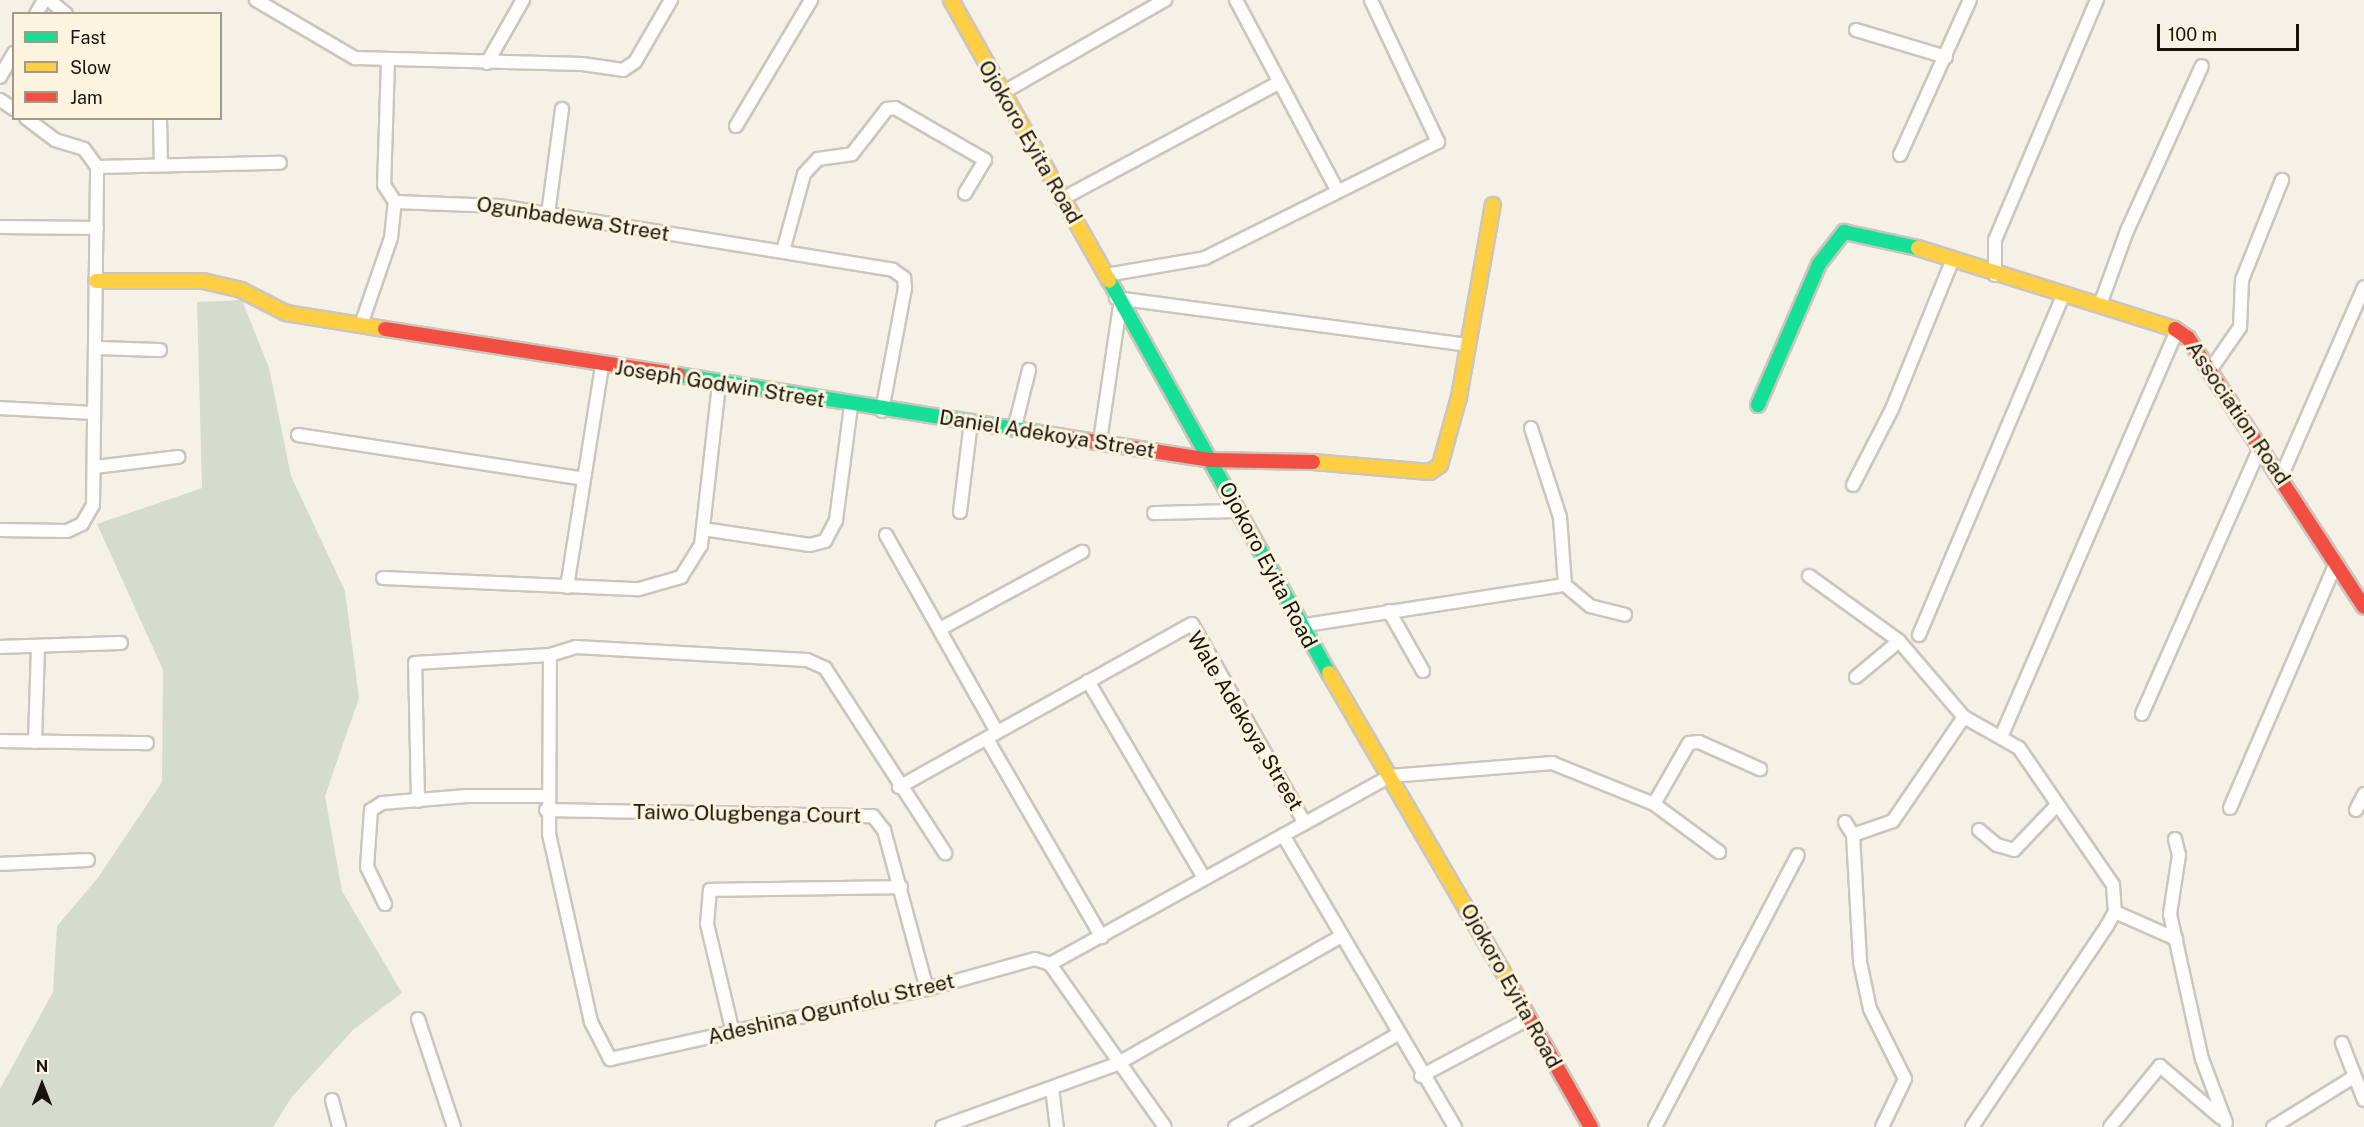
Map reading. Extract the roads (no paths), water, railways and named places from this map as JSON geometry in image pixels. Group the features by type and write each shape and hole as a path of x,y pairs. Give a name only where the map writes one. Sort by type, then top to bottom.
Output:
{"street":[{"path":"49,0 64,12"},
{"path":"256,0 344,54 388,61 623,70 635,62 671,0"},
{"path":"487,63 523,0"},
{"path":"736,126 811,0"},
{"name":"Ojokoro Eyita Road","path":"951,0 1106,275 1118,302 1211,460 1299,626 1390,776 1591,1127"},
{"path":"1002,93 1165,0"},
{"path":"1236,0 1278,83 1337,190"},
{"path":"1106,275 1205,258 1439,141 1371,0"},
{"path":"1900,155 1970,0"},
{"path":"1995,275 1995,240 2097,0"},
{"path":"1856,30 1946,57"},
{"path":"0,77 12,57"},
{"path":"362,322 391,238 395,202 384,185 388,61"},
{"path":"2100,305 2127,231 2202,66"},
{"path":"1062,198 1278,83"},
{"path":"0,99 12,108"},
{"path":"783,251 796,194 812,163 852,154 887,109 895,108 985,160 965,193"},
{"path":"548,214 561,109"},
{"path":"0,530 68,531 82,524 93,505 98,167 84,149 55,140 29,120"},
{"path":"160,120 161,165"},
{"path":"98,167 280,163"},
{"path":"2209,372 2240,327 2239,290 2282,180"},
{"name":"Ogunbadewa Street","path":"395,202 463,202 893,270 904,278 882,411"},
{"path":"1100,441 1118,302 1468,345 1493,206"},
{"path":"0,227 97,228"},
{"name":"Association Road","path":"1758,405 1836,236 1870,234 1995,275 2064,293 2177,330 2188,338 2364,607"},
{"path":"1853,485 1892,409 1952,261"},
{"path":"96,281 213,282 286,313 362,322 602,365"},
{"path":"2281,477 2364,287"},
{"path":"1919,635 2064,293"},
{"path":"2001,737 2177,330"},
{"name":"Daniel Adekoya Street","path":"882,411 1015,426 1211,460 1275,459 1430,472 1444,452 1468,345"},
{"path":"97,348 160,350"},
{"name":"Joseph Godwin Street","path":"567,587 602,365 882,411"},
{"path":"1015,426 1029,370"},
{"path":"383,578 639,590 668,584 686,571 703,529 719,385"},
{"path":"703,529 810,545 825,541 836,520 851,406"},
{"path":"0,408 93,413"},
{"path":"960,512 971,421"},
{"path":"1531,428 1560,517 1565,585 1590,606 1625,615"},
{"path":"298,435 584,479"},
{"path":"2142,714 2260,448"},
{"path":"95,467 178,457"},
{"path":"1154,513 1238,511"},
{"path":"886,535 940,629 992,736 1102,937"},
{"path":"940,629 1082,552"},
{"path":"2230,808 2336,563"},
{"path":"1809,576 1899,641 1964,717 2001,737 2025,755 2113,885 2115,912 1972,1127"},
{"path":"1299,626 1565,585"},
{"path":"1389,611 1423,671"},
{"name":"Wale Adekoya Street","path":"1088,681 1192,624 1304,822"},
{"path":"1856,677 1899,641"},
{"path":"0,647 38,649 121,643"},
{"path":"418,801 415,663 550,655 576,646 817,663 825,668 898,788 945,853"},
{"path":"35,742 38,649"},
{"path":"546,810 550,655"},
{"path":"898,788 1088,681 1203,876"},
{"path":"1853,835 1893,821 1964,717"},
{"path":"0,741 147,743"},
{"path":"1654,804 1689,743 1699,742 1760,769"},
{"path":"1165,1127 1117,1064 1050,964 1102,937 1203,876 1390,776 1552,763 1654,804 1719,852"},
{"path":"385,904 367,867 367,819 382,803 521,792 546,796"},
{"path":"2355,810 2364,794"},
{"path":"1979,830 1997,846 2014,850 2057,805"},
{"name":"Taiwo Olugbenga Court","path":"546,810 873,816 884,830 927,989"},
{"name":"Adeshina Ogunfolu Street","path":"546,810 591,1022 610,1059 927,989 1035,958 1050,964"},
{"path":"1845,822 1853,835 1860,962 1877,1028 1904,1075 1882,1127"},
{"path":"1283,835 1421,1076 1455,1127"},
{"path":"2175,840 2179,855 2170,914 2202,1059 2229,1125"},
{"path":"1655,1127 1798,855"},
{"path":"0,864 88,860"},
{"path":"733,1033 706,924 710,890 901,887"},
{"path":"2115,912 2176,939"},
{"path":"942,1127 1117,1064 1341,936"},
{"path":"418,1019 454,1127"},
{"path":"1421,1076 1528,1019"},
{"path":"1235,1127 1398,1034"},
{"path":"2342,1043 2352,1078 2364,1100"},
{"path":"2110,1127 2160,1066 2229,1125"},
{"path":"2273,1127 2352,1078"},
{"path":"1052,1088 1057,1127"},
{"path":"332,1100 339,1127"}]}
